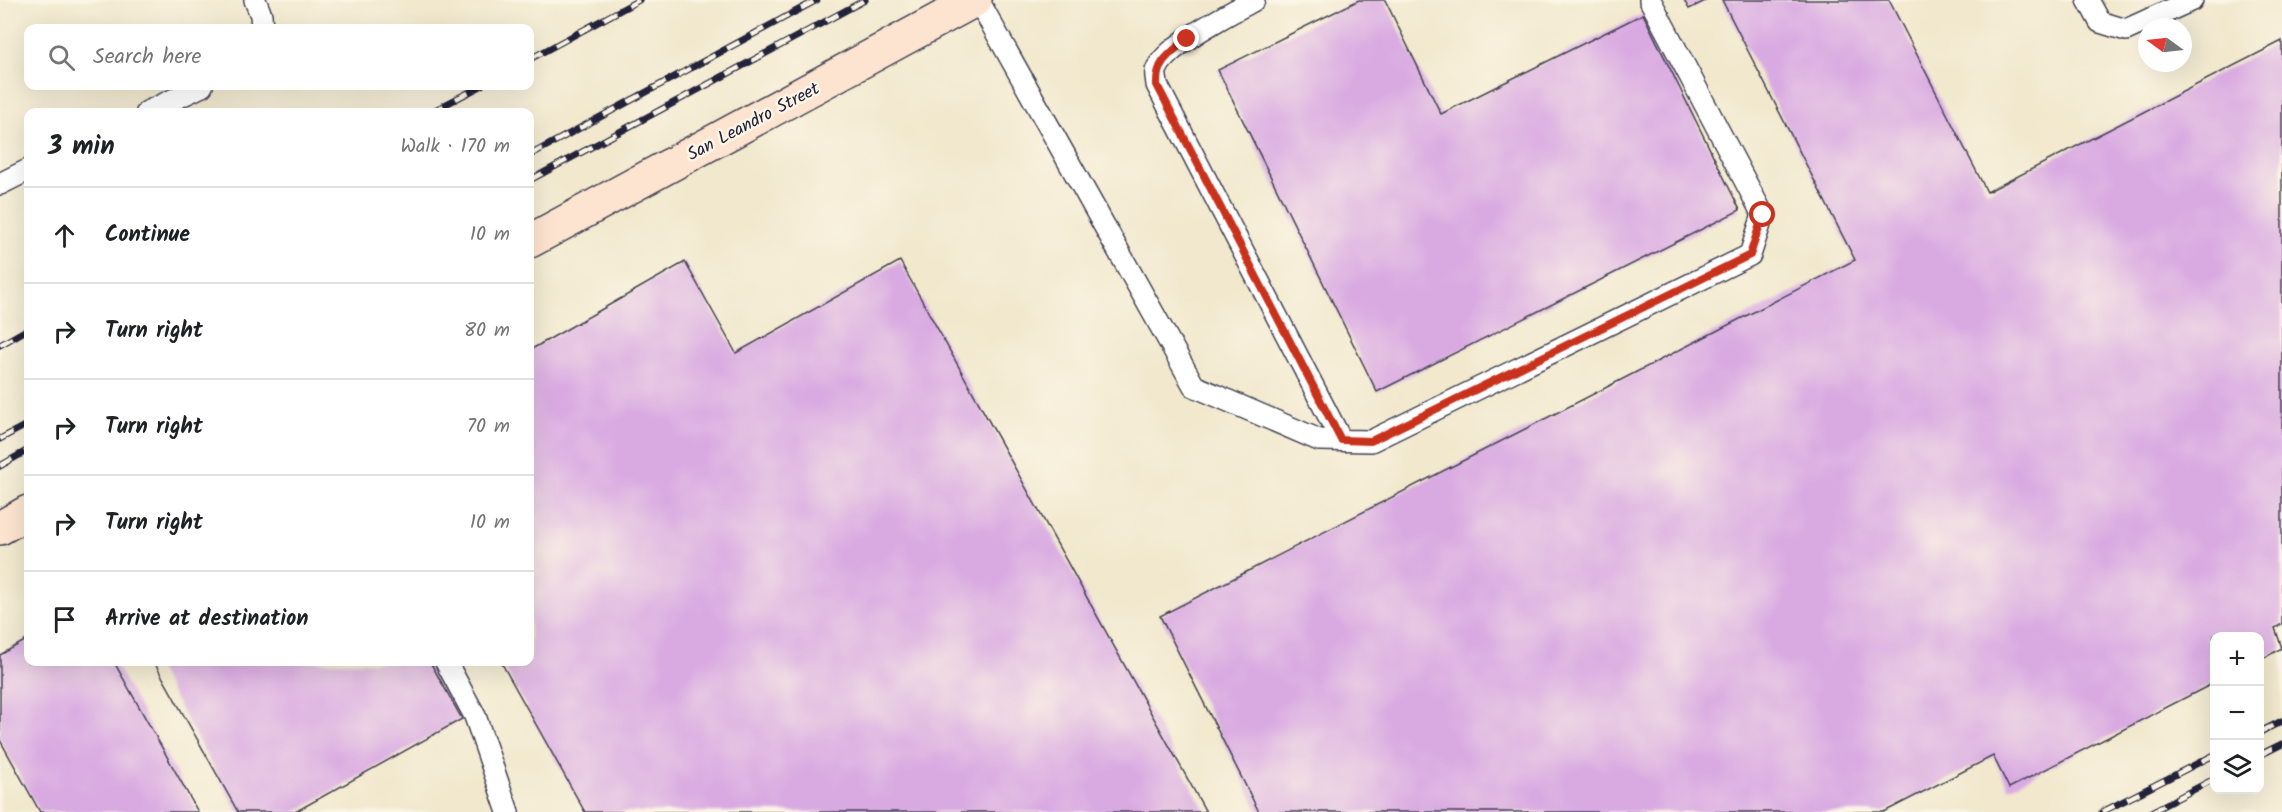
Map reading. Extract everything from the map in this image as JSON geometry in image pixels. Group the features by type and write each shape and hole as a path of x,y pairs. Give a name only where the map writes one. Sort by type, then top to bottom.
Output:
{"main road":[{"name":"San Leandro Street","path":"534,239 977,0"},
{"path":"0,528 24,514"}],"lane":[{"path":"255,0 262,24"},
{"path":"977,0 1194,386 1319,440 1371,441 1750,255 1763,215 1650,0"},
{"path":"1254,0 1187,39 1164,58 1156,71 1157,85 1341,440"},
{"path":"2088,0 2100,22 2126,30 2192,0"},
{"path":"155,108 194,90"},
{"path":"0,184 24,172"},
{"path":"448,666 476,716 508,812"}],"building":[{"path":"1359,0 1385,0 1441,114 1643,14 1740,210 1377,392 1218,70"},
{"path":"1684,0 1707,0 1689,9"},
{"path":"1722,0 1889,0 1987,192 2282,41 2282,624 2275,628 2282,648 2264,658 2264,632 2210,632 2210,685 2009,788 1993,756 1884,812 1259,812 1160,616 1855,260"},
{"path":"900,261 1206,812 585,812 503,666 534,666 534,348 685,262 736,353"},
{"path":"24,641 24,666 116,666 198,812 40,812 0,740 0,655"},
{"path":"156,666 432,666 462,719 295,812 238,812"}],"railway":[{"path":"534,57 639,0"},
{"path":"534,153 817,0"},
{"path":"534,178 865,0"},
{"path":"439,108 473,90"},
{"path":"0,345 24,331"},
{"path":"0,439 24,426"},
{"path":"0,466 24,452"},
{"path":"2264,730 2282,721"},
{"path":"2264,753 2282,744"},
{"path":"2102,812 2210,757"},
{"path":"2151,812 2210,781"}],"route":[{"path":"1187,39 1164,58 1156,71 1157,85 1341,440 1371,441 1750,255 1763,215"}]}
